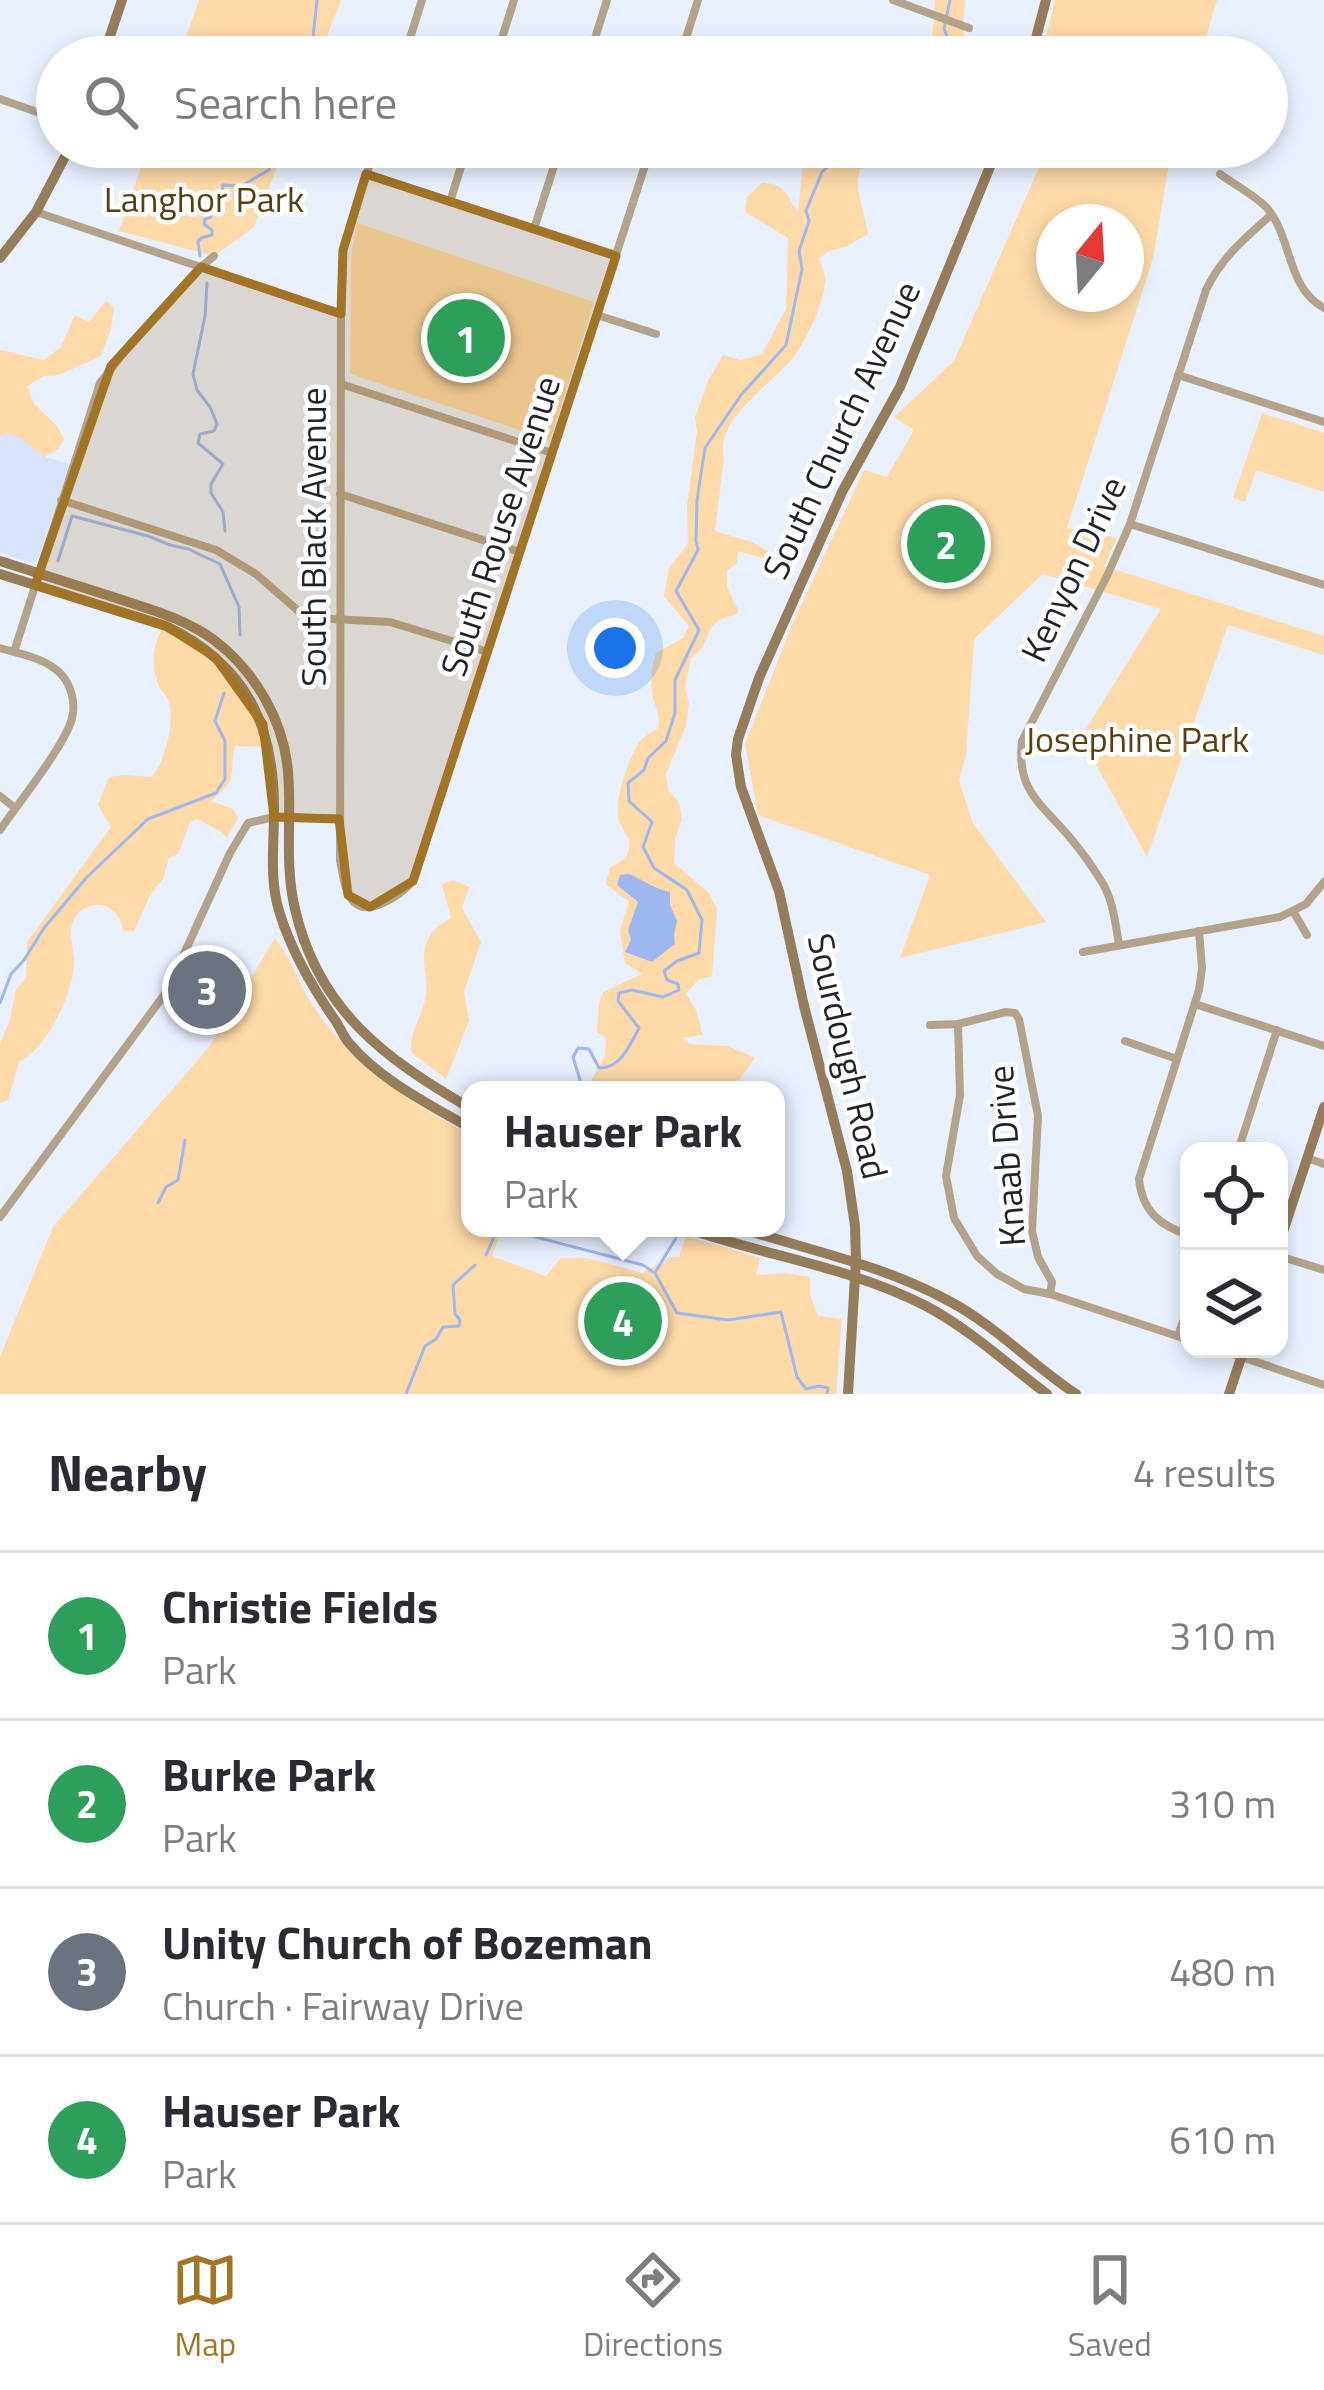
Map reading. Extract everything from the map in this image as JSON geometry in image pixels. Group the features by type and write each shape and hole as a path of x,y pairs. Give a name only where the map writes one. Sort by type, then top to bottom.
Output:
{"main road":[{"path":"110,36 122,0"},
{"path":"1037,36 1046,0"},
{"path":"0,258 35,212 59,168"},
{"name":"South Church Avenue","path":"738,739 759,678 842,492 913,357 990,168"},
{"path":"0,561 185,635 215,657 237,682 263,724 273,771 272,849 278,910 298,959 345,1039 400,1085 461,1122"},
{"path":"0,574 37,579 167,614 232,656 267,702 280,734 289,775 288,852 295,910 316,968 368,1039 461,1102"},
{"name":"Sourdough Road","path":"738,739 741,787 773,871 839,1134 855,1226 848,1394"},
{"path":"1288,1217 1324,1107"},
{"path":"718,1237 855,1276 921,1304 950,1319 1047,1394"},
{"path":"773,1237 856,1260 953,1303 1076,1394"},
{"path":"1229,1394 1241,1358"}],"street":[{"path":"411,36 422,0"},
{"path":"503,36 514,0"},
{"path":"596,36 607,0"},
{"path":"687,36 698,0"},
{"path":"893,0 969,28"},
{"path":"0,98 36,111"},
{"name":"South Black Avenue","path":"368,168 344,250 341,314 339,819 340,861 349,895 362,908 378,904"},
{"path":"450,202 461,168"},
{"path":"534,229 553,168"},
{"name":"South Rouse Avenue","path":"378,904 413,881 644,168"},
{"path":"366,174 616,256"},
{"path":"1220,174 1249,191 1271,215 1301,288 1324,308"},
{"path":"35,212 341,314"},
{"name":"Kenyon Drive","path":"1119,944 1111,900 1102,882 1072,839 1034,800 1020,765 1022,741 1130,524 1216,267 1271,215"},
{"path":"14,652 100,383 214,256"},
{"path":"597,315 656,334"},
{"path":"1178,375 1324,422"},
{"path":"341,384 553,453"},
{"path":"340,494 520,552"},
{"path":"62,500 215,550 256,574 303,615 390,622 488,652"},
{"path":"1130,524 1324,585"},
{"path":"0,648 41,661 61,674 71,691 73,710 69,728 0,830"},
{"path":"0,796 15,808"},
{"path":"0,1217 167,991 248,823 274,817 339,819"},
{"path":"1083,952 1258,923 1306,904 1324,882"},
{"path":"1293,911 1307,935"},
{"path":"1180,1231 1156,1220 1144,1202 1139,1179 1202,978 1198,931"},
{"path":"1195,1004 1324,1046"},
{"name":"Knaab Drive","path":"958,1024 1015,1012 1021,1025 1038,1117 1032,1231 1038,1257 1052,1282 1051,1294"},
{"path":"930,1025 958,1024 960,1095 946,1176 954,1218 975,1254 997,1274 1024,1288 1180,1337"},
{"path":"1241,1142 1276,1030"},
{"path":"1125,1041 1177,1059"},
{"path":"1307,1159 1324,1164"},
{"path":"1288,1259 1324,1270"},
{"path":"1256,1358 1324,1385"}],"highlighted area":[{"path":"366,174 616,256 413,881 370,907 348,895 339,819 274,817 263,724 215,657 166,626 35,585 111,366 201,267 341,314 343,250"}],"shaded area":[{"path":"5,432 45,457 70,464 39,559 33,563 0,553 0,438"}],"green space":[{"path":"199,0 341,0 327,36 186,36"},
{"path":"935,0 965,0 964,36 932,36"},
{"path":"1055,0 1217,0 1206,36 1046,36"},
{"name":"Langhor Park","path":"141,168 277,168 254,227 214,256 119,231"},
{"path":"803,168 866,168 860,169 858,177 868,234 819,259 825,285 805,339 736,416 723,444 715,531 770,552 763,558 738,551 737,563 727,571 727,587 739,612 716,623 691,658 685,688 689,703 686,726 666,774 682,819 674,863 708,892 717,909 712,976 698,980 686,994 703,1035 683,1038 689,1044 728,1046 755,1058 739,1081 591,1081 605,1055 606,1038 597,1032 603,992 642,974 625,963 620,930 629,902 606,884 610,868 625,858 629,848 618,813 623,779 637,746 658,728 651,680 656,653 683,638 689,626 664,596 669,568 688,544 695,417 723,355 741,360 762,354 786,309 788,238 745,212 747,197 762,183 776,185 798,212"},
{"name":"Josephine Park","path":"1039,168 1168,168 1144,286 1144,204 1036,204 1036,312 1136,312 1067,528 1117,538 1104,566 1324,636 1324,655 1228,625 1147,857 1081,737 1161,609 1043,574 974,639 966,755 959,780 972,822 1046,922 900,958 930,875 758,815 745,744 792,625 864,470 887,477 914,430 894,417 954,361"},
{"path":"357,223 594,302 550,440 350,374 351,257"},
{"path":"106,301 114,307 101,356 27,386 34,404 64,439 58,449 45,457 6,432 0,438 0,350 44,360 61,347 75,315 89,322"},
{"path":"1262,413 1324,433 1324,492 1256,470 1245,502 1233,498"},
{"path":"162,630 192,644 220,667 247,705 265,747 235,746 229,781 211,801 233,809 238,818 227,838 197,819 190,822 178,854 169,858 163,879 134,931 123,931 117,915 105,906 90,906 76,916 71,934 72,977 63,1005 39,1045 19,1062 8,1100 0,1103 0,1044 16,989 26,978 27,942 111,827 98,805 109,777 152,777 165,751 171,711 154,665"},
{"path":"453,880 469,887 462,908 481,942 464,992 469,1021 446,1079 412,1053 411,1046 426,996 426,945 433,931 451,918 442,884"},
{"path":"275,938 312,1004 345,1046 403,1094 461,1129 461,1237 499,1237 492,1256 546,1276 561,1258 588,1258 642,1273 679,1257 689,1237 760,1258 756,1275 810,1277 810,1295 818,1316 842,1319 836,1394 0,1394 0,1357 53,1227 210,1046"}],"water":[{"path":"629,874 670,892 677,921 675,944 652,962 625,952 638,902 617,885 620,875"}],"waterway":[{"path":"313,36 317,0"},
{"path":"947,36 950,0"},
{"path":"200,256 198,242 212,235 205,219 217,206 223,185 241,186 270,168"},
{"path":"580,1081 573,1057 578,1048 589,1049 599,1068 607,1067 624,1054 639,1028 618,1001 619,993 632,990 663,997 679,990 664,971 699,953 702,920 687,890 654,868 643,847 652,822 629,801 628,783 666,741 675,713 675,680 699,630 676,591 698,550 697,500 705,448 741,395 786,345 802,269 799,251 809,221 806,211 826,168"},
{"path":"207,283 193,374 217,424 214,431 200,434 198,443 223,464 211,493 223,512 225,531"},
{"path":"58,561 72,516 188,549 220,564 239,607 240,635"},
{"path":"0,1003 11,974 87,877 148,819 216,793 225,779 225,741 215,721 224,693"},
{"path":"158,1203 166,1187 178,1180 185,1140"},
{"path":"486,1255 494,1237"},
{"path":"536,1237 643,1265 653,1272"},
{"path":"656,1271 676,1238"},
{"path":"406,1394 425,1346 443,1327 459,1326 453,1285 475,1265"},
{"path":"655,1273 677,1313 728,1320 781,1312 797,1377 806,1389 828,1388 827,1394"}],"place":[{"name":"Christie Fields","path":"466,338"},
{"name":"Burke Park","path":"946,544"},
{"name":"Unity Church of Bozeman","path":"207,990"},
{"name":"Hauser Park","path":"623,1321"}]}
